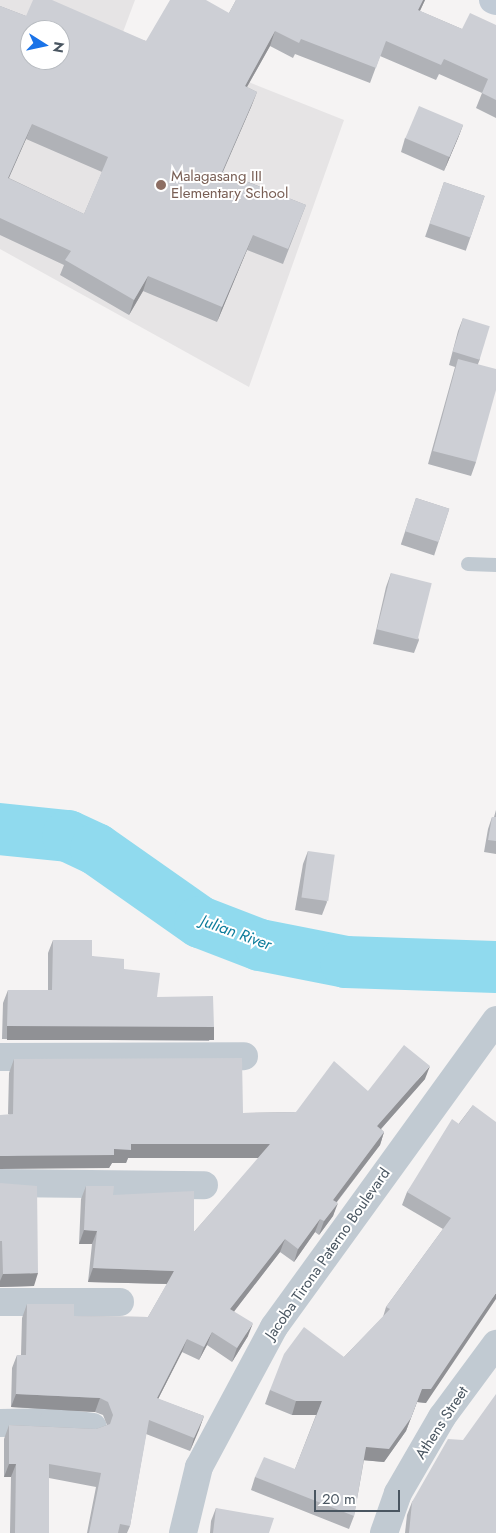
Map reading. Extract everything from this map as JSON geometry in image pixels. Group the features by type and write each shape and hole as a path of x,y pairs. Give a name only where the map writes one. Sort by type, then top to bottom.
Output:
{"street":[{"name":"Jacoba Tirona Paterno Boulevard","path":"183,1533 199,1467 274,1327 496,1021"},
{"path":"0,1057 244,1056"},
{"path":"0,1183 204,1185"},
{"path":"0,1302 120,1302"},
{"name":"Athens Street","path":"384,1533 398,1493 442,1417 496,1344"},
{"path":"0,1423 53,1422 93,1427"}],"lane":[{"path":"468,564 496,565"}],"shaded area":[{"name":"Malagasang III Elementary School","path":"0,0 135,0 123,32 344,120 249,387 0,249"}],"building":[{"name":"Malagasang III Elementary School","path":"33,0 52,0 146,41 170,0 206,0 229,13 236,0 423,0 418,10 462,29 470,13 496,25 496,100 482,93 488,79 444,59 441,65 386,41 376,68 301,39 299,43 275,31 245,86 257,92 222,172 306,205 288,249 253,235 222,307 148,276 134,300 65,260 71,251 0,218 0,6 26,16","holes":["32,124 108,157 84,214 8,178"]},
{"path":"419,106 463,125 450,157 405,138"},
{"path":"444,182 485,196 470,238 430,224"},
{"path":"463,318 490,326 480,360 453,351"},
{"path":"458,359 496,369 496,390 476,462 433,451"},
{"path":"416,498 449,509 438,542 405,531"},
{"path":"391,573 432,583 418,639 377,629"},
{"path":"492,817 496,817 496,841 488,840"},
{"path":"308,851 335,855 328,901 301,898"},
{"path":"53,940 92,940 92,956 124,959 124,969 160,973 157,997 213,996 214,1027 7,1026 8,990 52,990"},
{"path":"404,1045 430,1066 377,1126 384,1132 333,1200 338,1203 324,1221 320,1219 298,1249 285,1239 230,1309 253,1323 237,1348 212,1332 204,1347 187,1339 157,1398 204,1416 194,1438 149,1420 130,1526 120,1524 118,1533 89,1533 101,1473 49,1464 49,1533 15,1533 16,1464 9,1464 9,1425 96,1429 110,1424 113,1415 108,1402 100,1398 16,1394 17,1355 26,1355 27,1304 74,1304 74,1316 148,1317 174,1271 93,1268 97,1231 84,1230 86,1186 114,1186 113,1195 194,1191 194,1232 270,1144 131,1144 131,1150 114,1149 114,1155 0,1156 0,1115 13,1114 14,1059 242,1058 243,1113 296,1112 334,1061 368,1091"},
{"path":"473,1105 496,1122 496,1293 431,1389 422,1389 411,1418 389,1449 366,1447 354,1516 255,1477 264,1457 295,1469 322,1401 296,1401 270,1390 284,1354 304,1327 344,1357 390,1309 386,1307 451,1218 407,1192 452,1119 459,1124"},
{"path":"0,1183 37,1186 38,1273 3,1274 2,1241 0,1241"},
{"path":"496,1394 496,1533 409,1533 412,1502 448,1439 463,1440"},
{"path":"216,1508 274,1518 269,1533 213,1533"}],"waterway":[{"name":"Julian River","path":"0,829 68,836 96,849 200,922 260,945 346,962 496,967"}],"place":[{"name":"Malagasang III Elementary School","path":"161,185"}]}
